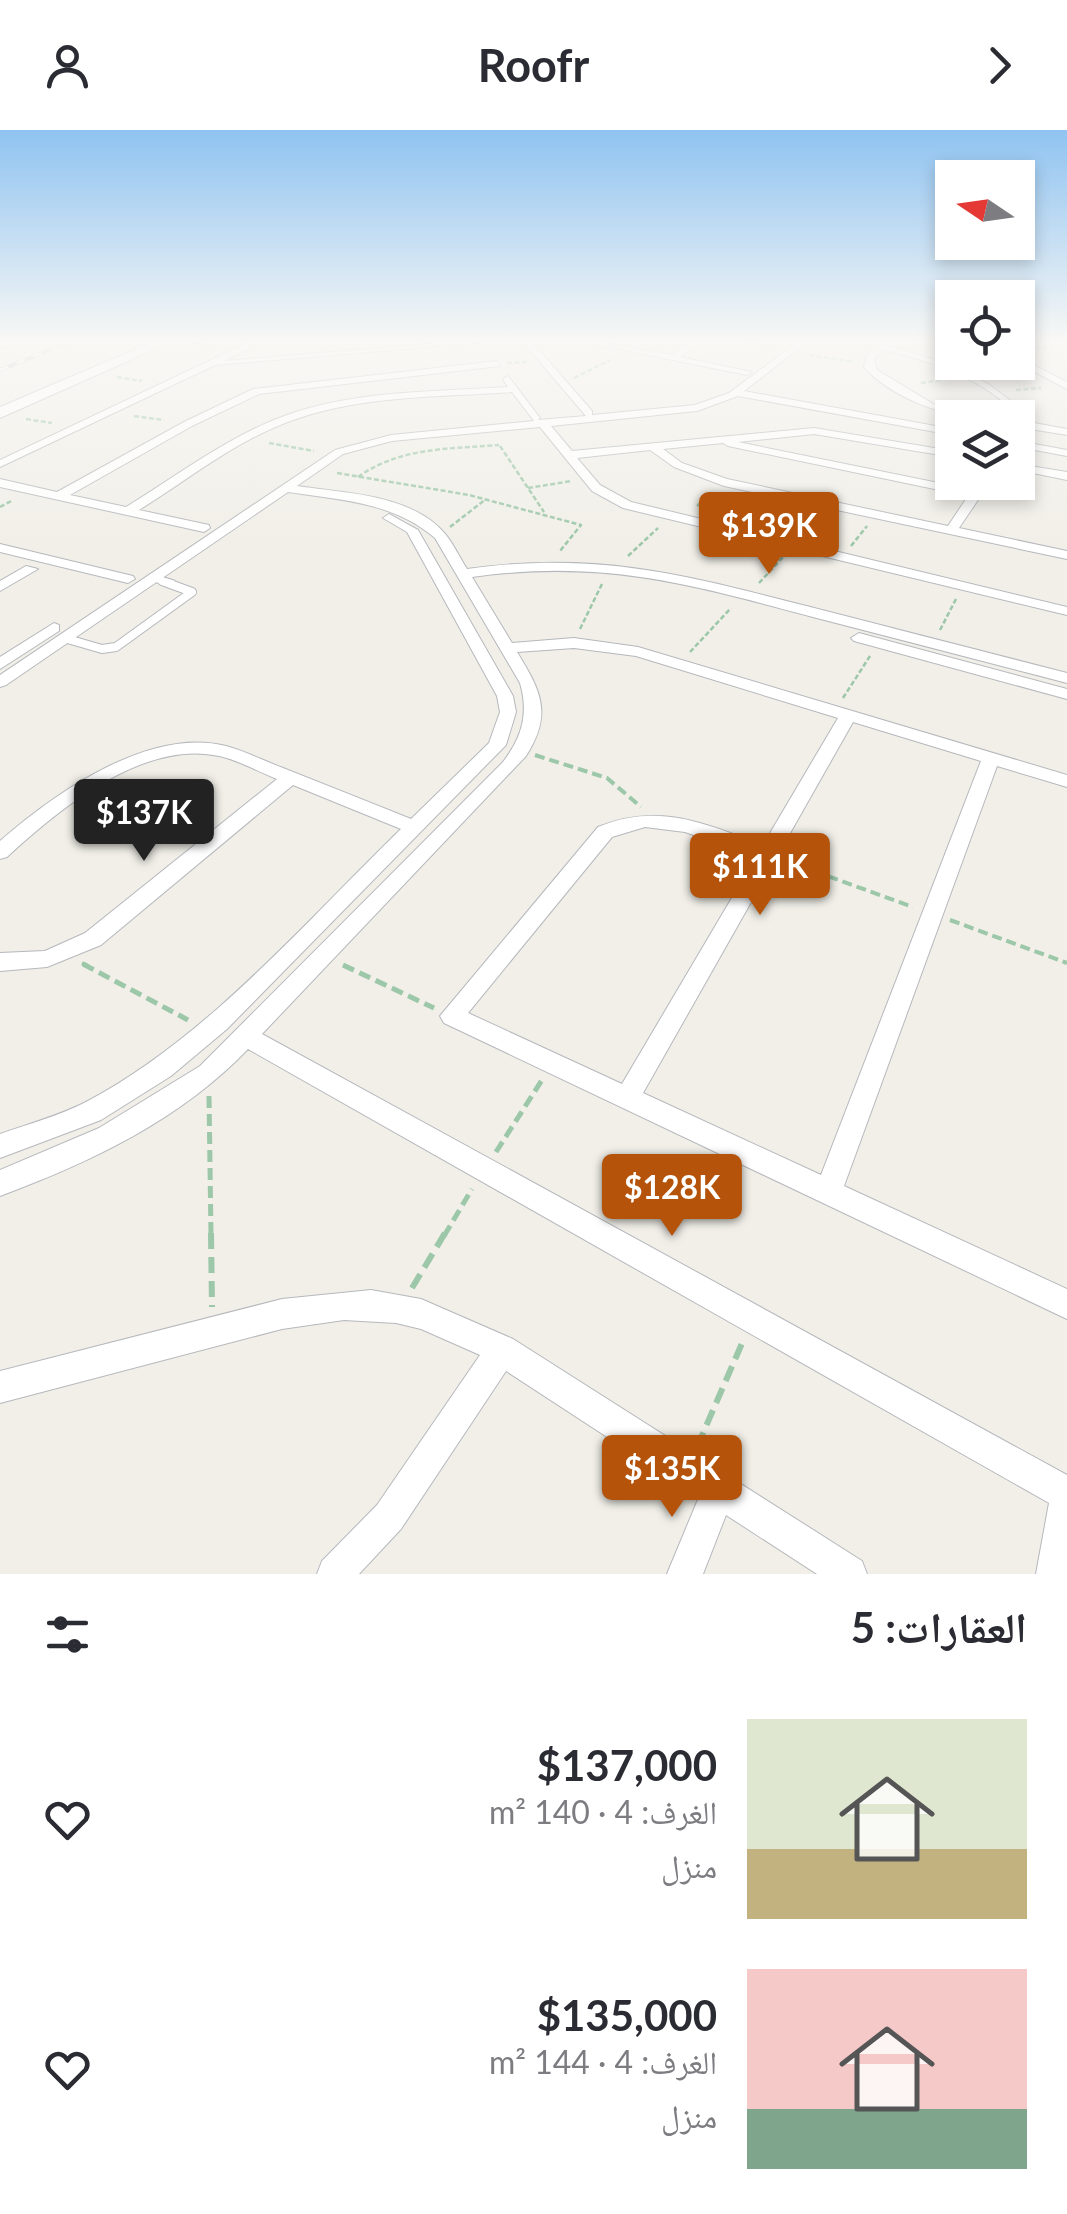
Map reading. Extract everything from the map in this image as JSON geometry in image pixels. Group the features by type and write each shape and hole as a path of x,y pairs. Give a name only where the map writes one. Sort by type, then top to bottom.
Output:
{"street":[{"path":"0,464 116,408"},
{"path":"59,496 221,408"},
{"path":"128,512 247,440 295,416 341,408"},
{"path":"530,408 587,479 609,497 677,518 841,558 1062,606"},
{"path":"584,408 588,413"},
{"path":"540,421 627,408"},
{"path":"0,664 318,452 361,436 692,408"},
{"path":"821,408 935,429"},
{"path":"1035,427 1067,432"},
{"path":"568,455 776,432 834,432 935,451"},
{"path":"0,682 312,469 354,446 412,433"},
{"path":"710,440 935,480"},
{"path":"653,446 678,466 724,482 1067,556"},
{"path":"1035,447 1067,453"},
{"path":"1035,470 1067,476"},
{"path":"0,483 204,528"},
{"path":"0,1184 54,1165 111,1138 163,1108 209,1073 521,751 535,724 536,703 509,648 428,522 387,505 279,492"},
{"path":"0,1146 92,1112 162,1070 208,1031 416,828 497,745 505,728 505,696 412,530 375,514 279,492"},
{"path":"951,530 972,500"},
{"path":"0,548 128,579"},
{"path":"0,562 112,589"},
{"path":"467,580 549,564 612,570 933,643 1067,678"},
{"path":"0,587 31,569"},
{"path":"467,580 612,570"},
{"path":"741,600 878,643 1067,694"},
{"path":"509,648 574,643 606,646 679,664 1067,781"},
{"path":"627,1098 767,854 842,712"},
{"path":"0,852 58,806 116,768 169,749 221,750 416,828"},
{"path":"828,1192 991,757"},
{"path":"0,962 30,962 64,954 93,939 290,778"},
{"path":"767,854 665,820 648,818 617,824 604,832 452,1016 1067,1304"},
{"path":"247,1037 1067,1496 1054,1574"},
{"path":"0,1387 322,1306 362,1304 426,1313 450,1321 502,1350 849,1574"},
{"path":"335,1574 389,1518 502,1350"},
{"path":"684,1574 719,1490"}],"lane":[{"path":"64,638 102,649 116,648 192,592 187,587 152,578"}],"path":[{"path":"6,409 76,428"},
{"path":"109,412 188,424"},
{"path":"247,440 318,452"},
{"path":"358,476 374,462 393,456 499,445 546,515"},
{"path":"312,469 486,499 582,526 549,564"},
{"path":"528,488 587,479"},
{"path":"574,643 612,570 724,482"},
{"path":"440,536 486,499"},
{"path":"841,558 876,514"},
{"path":"679,664 793,546"},
{"path":"933,643 963,586"},
{"path":"842,712 878,643"},
{"path":"521,751 601,774 637,801 648,818"},
{"path":"64,954 208,1031"},
{"path":"325,956 452,1016"},
{"path":"209,1073 212,1332"},
{"path":"688,1470 753,1318"}]}
